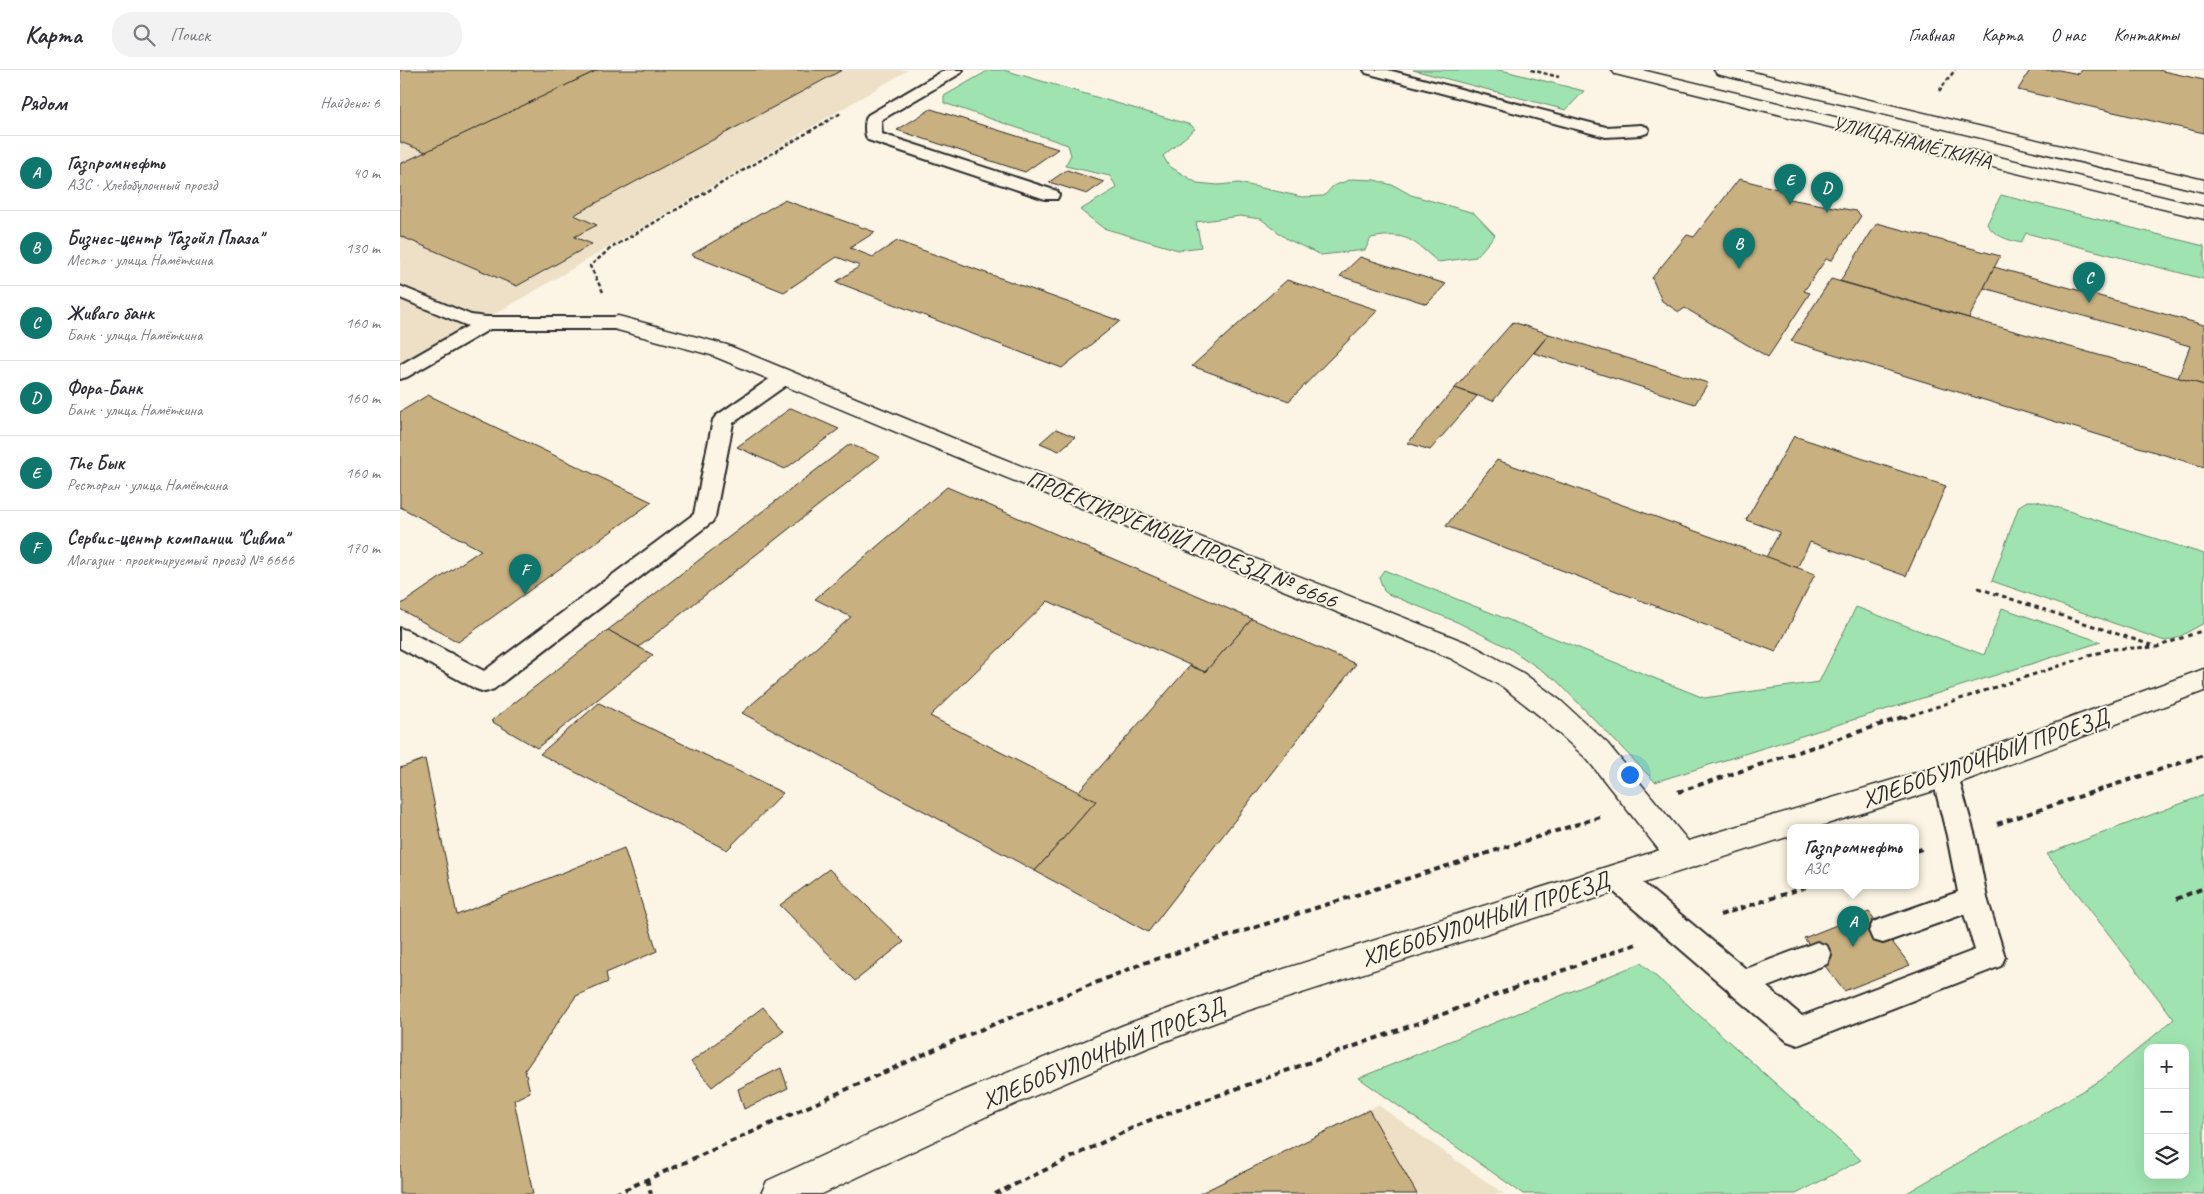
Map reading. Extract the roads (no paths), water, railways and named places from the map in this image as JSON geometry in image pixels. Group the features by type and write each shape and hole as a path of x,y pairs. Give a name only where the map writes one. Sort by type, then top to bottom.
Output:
{"street":[{"name":"УЛИЦА НАМЁТКИНА","path":"1621,70 2204,214"},
{"name":"УЛИЦА НАМЁТКИНА","path":"1723,70 2204,186"},
{"name":"ПРОЕКТИРУЕМЫЙ ПРОЕЗД № 6666","path":"618,323 718,350 987,461 1460,651 1513,680 1551,709 1598,751 1639,805 1682,856"},
{"name":"ХЛЕБОБУЛОЧНЫЙ ПРОЕЗД","path":"1787,824 1945,776 2204,680"},
{"name":"ХЛЕБОБУЛОЧНЫЙ ПРОЕЗД","path":"780,1194 974,1104 1136,1036 1243,997 1787,824"}],"lane":[{"path":"956,70 873,118 874,137 1051,195"},
{"path":"1371,70 1606,132 1641,130"},
{"path":"400,291 467,320 486,323 618,323"},
{"path":"400,373 486,323"},
{"path":"400,637 485,683 704,517 723,420 785,377"},
{"path":"1616,877 1740,984 1798,1031 1991,957 1973,898 1961,836 1945,776"},
{"path":"1883,931 1973,898"},
{"path":"1740,984 1817,955"}],"place":[{"name":"The Бык","path":"1790,205"},
{"name":"Фора-Банк","path":"1827,213"},
{"name":"Бизнес-центр \"Газойл Плаза\"","path":"1739,269"},
{"name":"Живаго банк","path":"2089,303"},
{"name":"Сервис-центр компании \"Сивма\"","path":"525,595"},
{"name":"Газпромнефть","path":"1853,947"}]}
